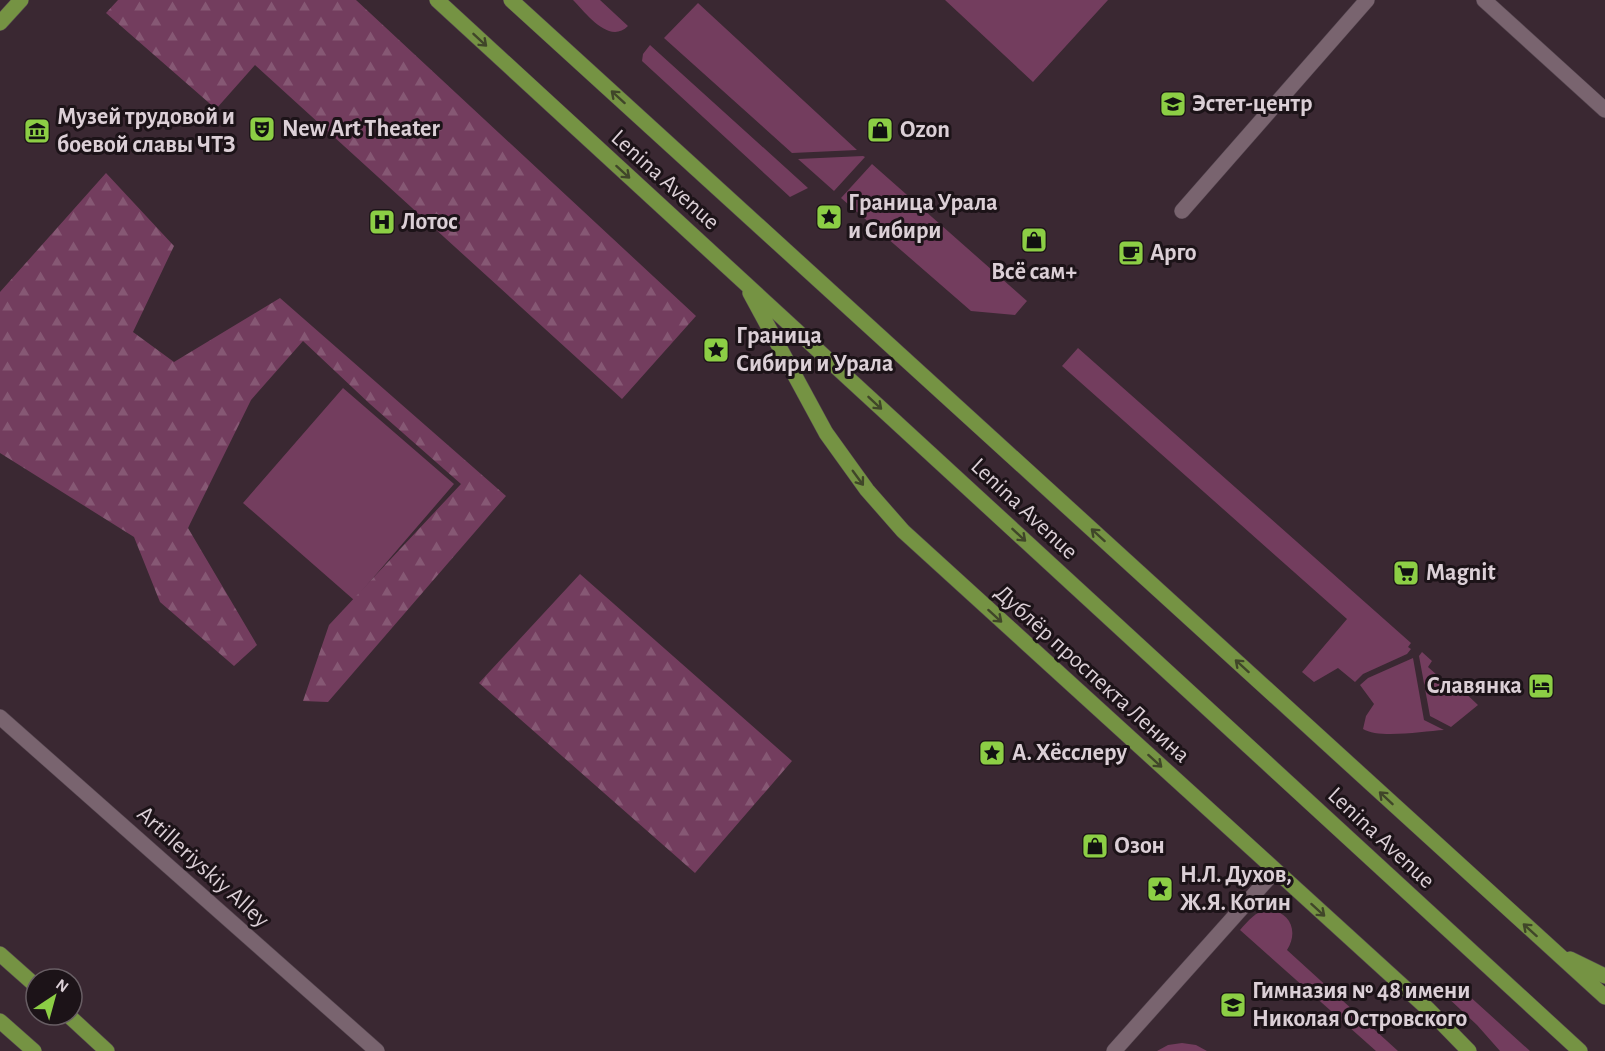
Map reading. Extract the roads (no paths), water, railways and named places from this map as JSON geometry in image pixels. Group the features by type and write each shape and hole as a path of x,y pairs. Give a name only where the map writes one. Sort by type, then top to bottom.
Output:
{"main road":[{"path":"0,24 21,0"},
{"name":"Lenina Avenue","path":"437,0 1580,1051"},
{"name":"Lenina Avenue","path":"511,0 1605,997"},
{"name":"Дублёр проспекта Ленина","path":"744,282 826,433 867,490 903,531 1428,1010 1469,1051"},
{"path":"1553,951 1605,976"},
{"path":"0,954 24,975"},
{"path":"0,1021 34,1051"},
{"path":"81,1027 108,1051"}],"street":[{"path":"1182,211 1367,0"},
{"path":"1484,0 1605,110"},
{"name":"Artilleriyskiy Alley","path":"0,717 376,1051"},
{"path":"1114,1051 1275,871"}],"place":[{"name":"Эстет-центр","path":"1173,104"},
{"name":"New Art Theater","path":"262,129"},
{"name":"Ozon","path":"880,130"},
{"name":"Музей трудовой и боевой славы ЧТЗ","path":"37,131"},
{"name":"Граница Урала и Сибири","path":"829,217"},
{"name":"Лотос","path":"382,222"},
{"name":"Всё сам+","path":"1034,240"},
{"name":"Арго","path":"1131,253"},
{"name":"Граница Сибири и Урала","path":"716,350"},
{"name":"Magnit","path":"1406,573"},
{"name":"Славянка","path":"1541,686"},
{"name":"А. Хёсслеру","path":"992,753"},
{"name":"Озон","path":"1095,846"},
{"name":"Н.Л. Духов, Ж.Я. Котин","path":"1160,889"},
{"name":"Гимназия № 48 имени Николая Островского","path":"1233,1005"}]}
